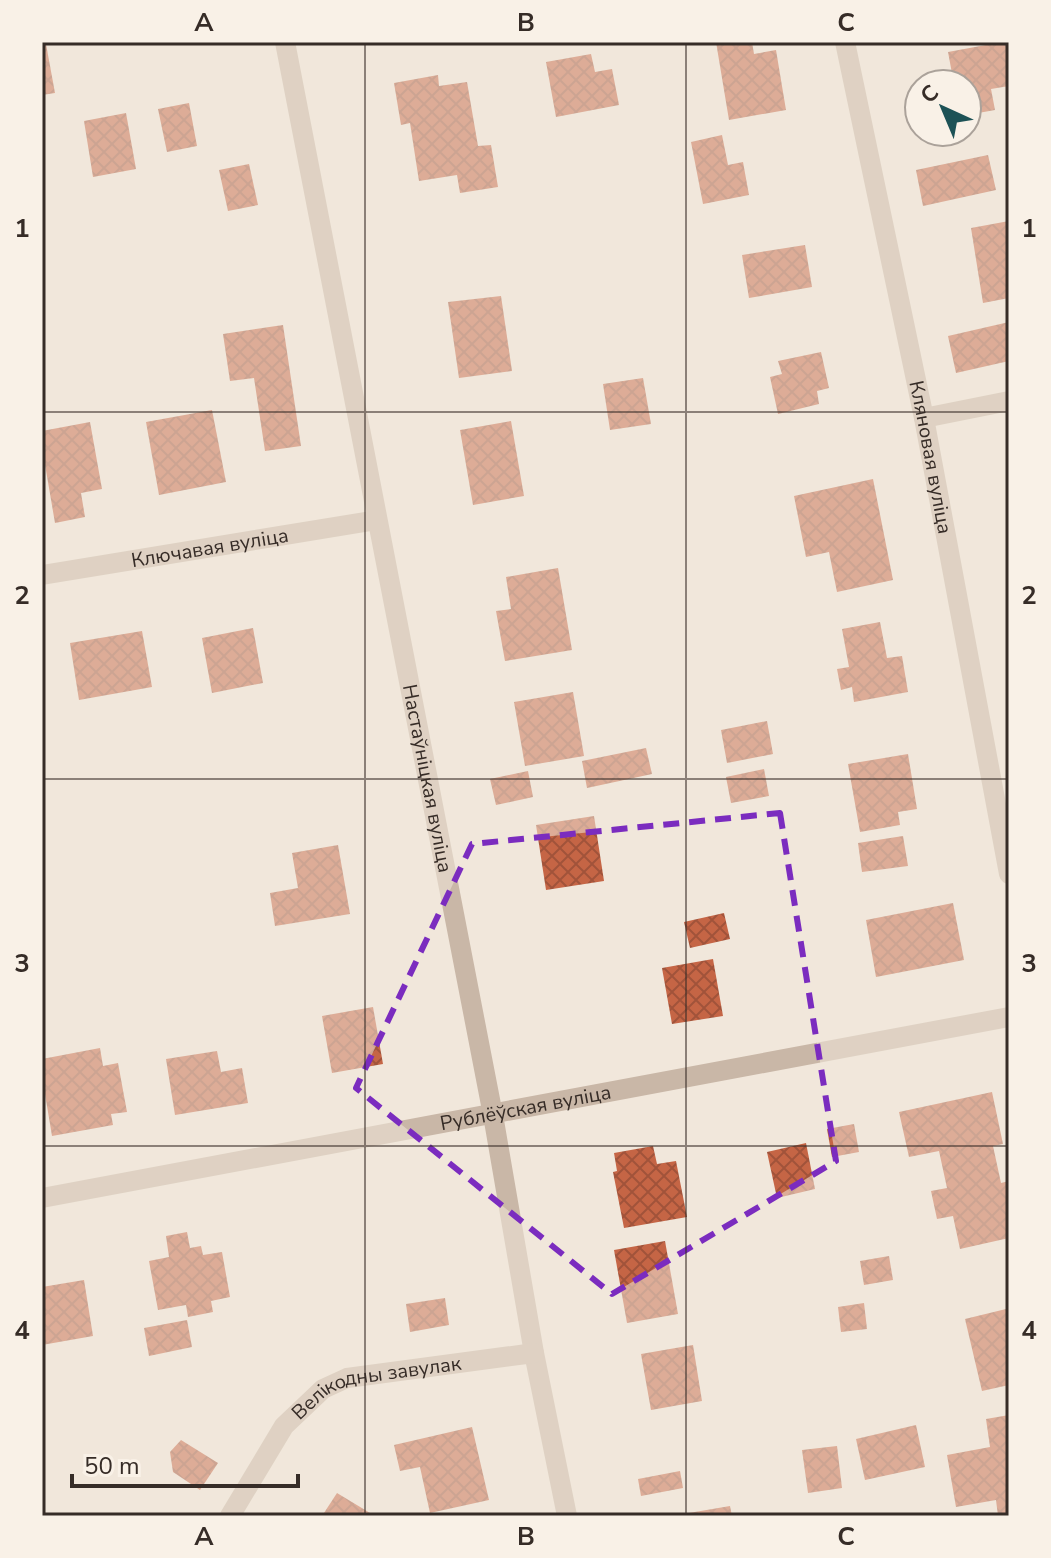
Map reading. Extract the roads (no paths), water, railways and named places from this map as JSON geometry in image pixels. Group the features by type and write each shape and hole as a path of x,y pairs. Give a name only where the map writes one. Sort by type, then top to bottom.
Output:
{"street":[{"name":"Настаўніцкая вуліца","path":"285,42 493,1115 534,1353 567,1516"},
{"name":"Кляновая вуліца","path":"845,42 924,418 1009,874"},
{"path":"924,418 1009,401"},
{"name":"Ключавая вуліца","path":"42,575 377,520"},
{"name":"Рублёўская вуліца","path":"42,1198 1009,1017"},
{"name":"Велікодны завулак","path":"230,1516 284,1426 323,1389 347,1378 534,1353"}]}
